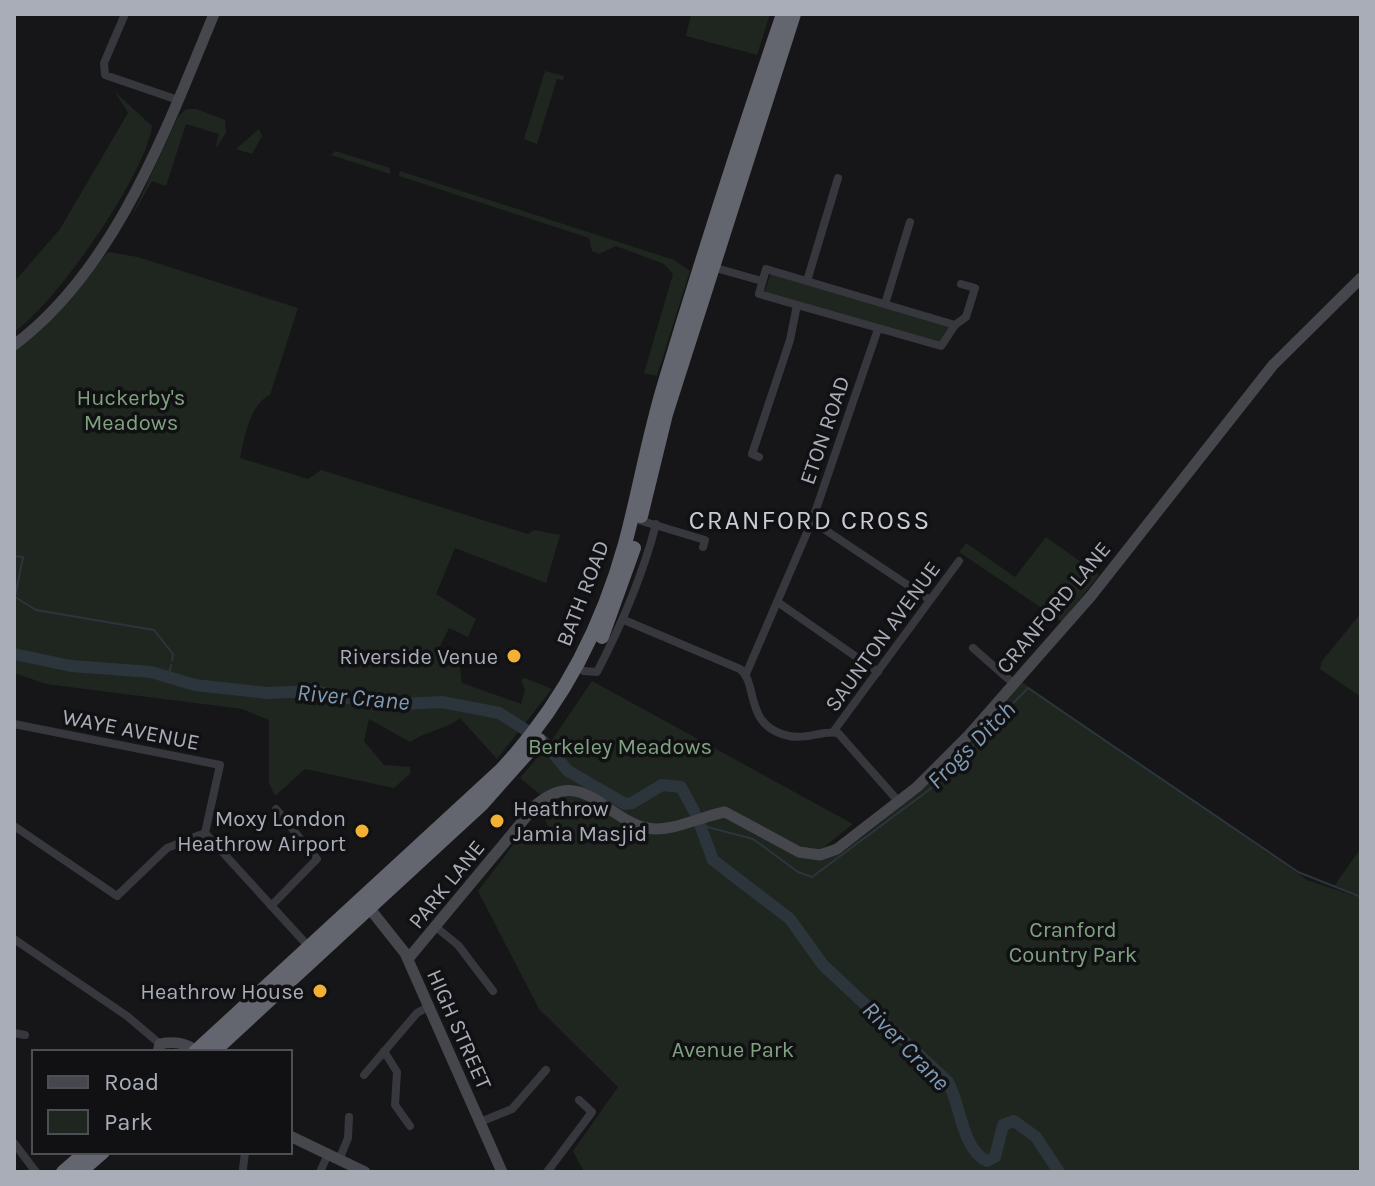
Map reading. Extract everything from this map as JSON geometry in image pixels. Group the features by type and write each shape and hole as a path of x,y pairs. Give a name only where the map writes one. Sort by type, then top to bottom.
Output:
{"highway":[{"name":"BATH ROAD","path":"707,266 783,14"},
{"name":"BATH ROAD","path":"198,1050 370,909 491,795 584,671 620,593 652,426 794,14"},
{"name":"BATH ROAD","path":"540,732 591,638 636,519"},
{"name":"BATH ROAD","path":"215,1050 524,752"},
{"path":"63,1172 84,1154"},
{"path":"83,1171 101,1154"}],"street":[{"path":"125,14 104,63 108,78 178,100"},
{"path":"14,345 39,324 73,284 124,211 178,100 214,14"},
{"path":"807,281 838,178"},
{"path":"885,304 910,222"},
{"path":"707,266 762,281"},
{"path":"955,325 766,269 759,294 941,346 955,325 966,317 978,289 961,284"},
{"name":"CRANFORD LANE","path":"725,812 799,852 820,855 837,849 899,802 953,752 1091,596 1273,365 1361,278"},
{"path":"759,457 752,454 790,340 797,305"},
{"name":"ETON ROAD","path":"746,674 812,521 878,329"},
{"path":"636,519 705,540"},
{"path":"812,521 930,600"},
{"path":"584,671 597,672 624,620 642,578 656,524"},
{"name":"SAUNTON AVENUE","path":"833,732 959,561"},
{"path":"779,603 878,672"},
{"path":"624,620 746,674 758,715 774,731 805,738 833,732 845,740 899,802"},
{"path":"973,648 1014,684"},
{"name":"WAYE AVENUE","path":"14,724 217,763 222,771 205,833"},
{"name":"PARK LANE","path":"408,959 437,928 536,805 557,791 586,794 647,828 661,829 699,816 725,812"},
{"path":"271,906 317,859 276,809"},
{"path":"14,826 117,896 167,848 205,833 311,955"},
{"name":"HIGH STREET","path":"370,909 408,959 426,1008 502,1172"},
{"path":"437,928 458,945 493,991"},
{"path":"14,939 134,1022 159,1048 181,1044 192,1050"},
{"path":"364,1075 417,1013 426,1008"},
{"path":"14,1033 25,1035"},
{"path":"384,1051 396,1068 395,1105 410,1126"},
{"path":"480,1122 512,1109 546,1070"},
{"path":"547,1172 592,1112 579,1100"},
{"path":"320,1172 348,1138 349,1117"},
{"path":"292,1137 365,1172"},
{"path":"14,1143 36,1172"},
{"path":"243,1169 245,1154"}],"green space":[{"path":"691,14 770,14 757,55 686,36"},
{"path":"545,71 564,76 563,80 557,79 537,144 524,139"},
{"path":"115,92 152,126 146,148 117,205 74,268 52,295 14,332 14,282 60,229 128,113"},
{"path":"186,109 196,109 225,120 226,133 215,149 219,134 186,124 166,186 152,181 130,220 178,117"},
{"path":"259,129 262,136 252,154 236,149"},
{"path":"335,151 390,168 390,174 331,155"},
{"path":"400,171 674,260 690,271 657,376 644,373 673,274 664,264 616,246 599,254 592,251 589,238 399,176"},
{"name":"Huckerby's Meadows","path":"108,252 138,257 298,308 270,395 253,414 240,458 308,479 321,470 528,534 534,530 560,535 546,583 455,548 436,594 476,619 468,637 449,628 438,650 459,659 462,683 521,704 525,690 521,680 525,678 552,689 497,759 460,718 410,742 369,719 364,741 384,765 410,767 411,773 394,788 305,769 275,796 269,783 269,720 242,709 46,684 14,673 14,350 42,328"},
{"path":"771,274 948,328 938,342 764,293"},
{"path":"1046,537 1099,575 1062,622 959,552 966,543 1015,577"},
{"path":"1361,613 1361,697 1320,669 1322,661"},
{"path":"592,681 853,824 819,851 799,849 727,809 729,820 761,838 795,853 819,858 838,852 864,836 893,812 955,753 1022,682 1307,880 1361,898 1361,1172 584,1172 573,1151 618,1087 539,1009 478,891 516,841 549,829 541,808 542,796 520,778 550,743"},
{"path":"1361,848 1361,897 1334,886"}],"waterway":[{"path":"14,556 23,557 15,597 36,610 154,630 173,654 172,660"},
{"name":"River Crane","path":"14,654 71,666 151,672 195,685 267,693 313,691 385,705 442,702 499,713 543,741 568,771 625,804 662,785 681,787 694,811"},
{"path":"169,676 171,665"},
{"name":"Frogs Ditch","path":"700,825 753,839 798,872 812,877 929,790 1028,688 1298,872 1361,897"},
{"name":"River Crane","path":"697,817 713,860 790,919 823,965 948,1082 967,1136 978,1155 987,1161 995,1157 1003,1125 1014,1121 1036,1137 1059,1172"}],"place":[{"name":"Riverside Venue","path":"514,656"},
{"name":"Heathrow Jamia Masjid","path":"497,821"},
{"name":"Moxy London Heathrow Airport","path":"362,831"},
{"name":"Heathrow House","path":"320,991"}],"district":[{"name":"CRANFORD CROSS","path":"810,520"}],"park label":[{"name":"Berkeley Meadows","path":"620,746"},
{"name":"Cranford Country Park","path":"1073,942"},
{"name":"Avenue Park","path":"733,1049"}]}
